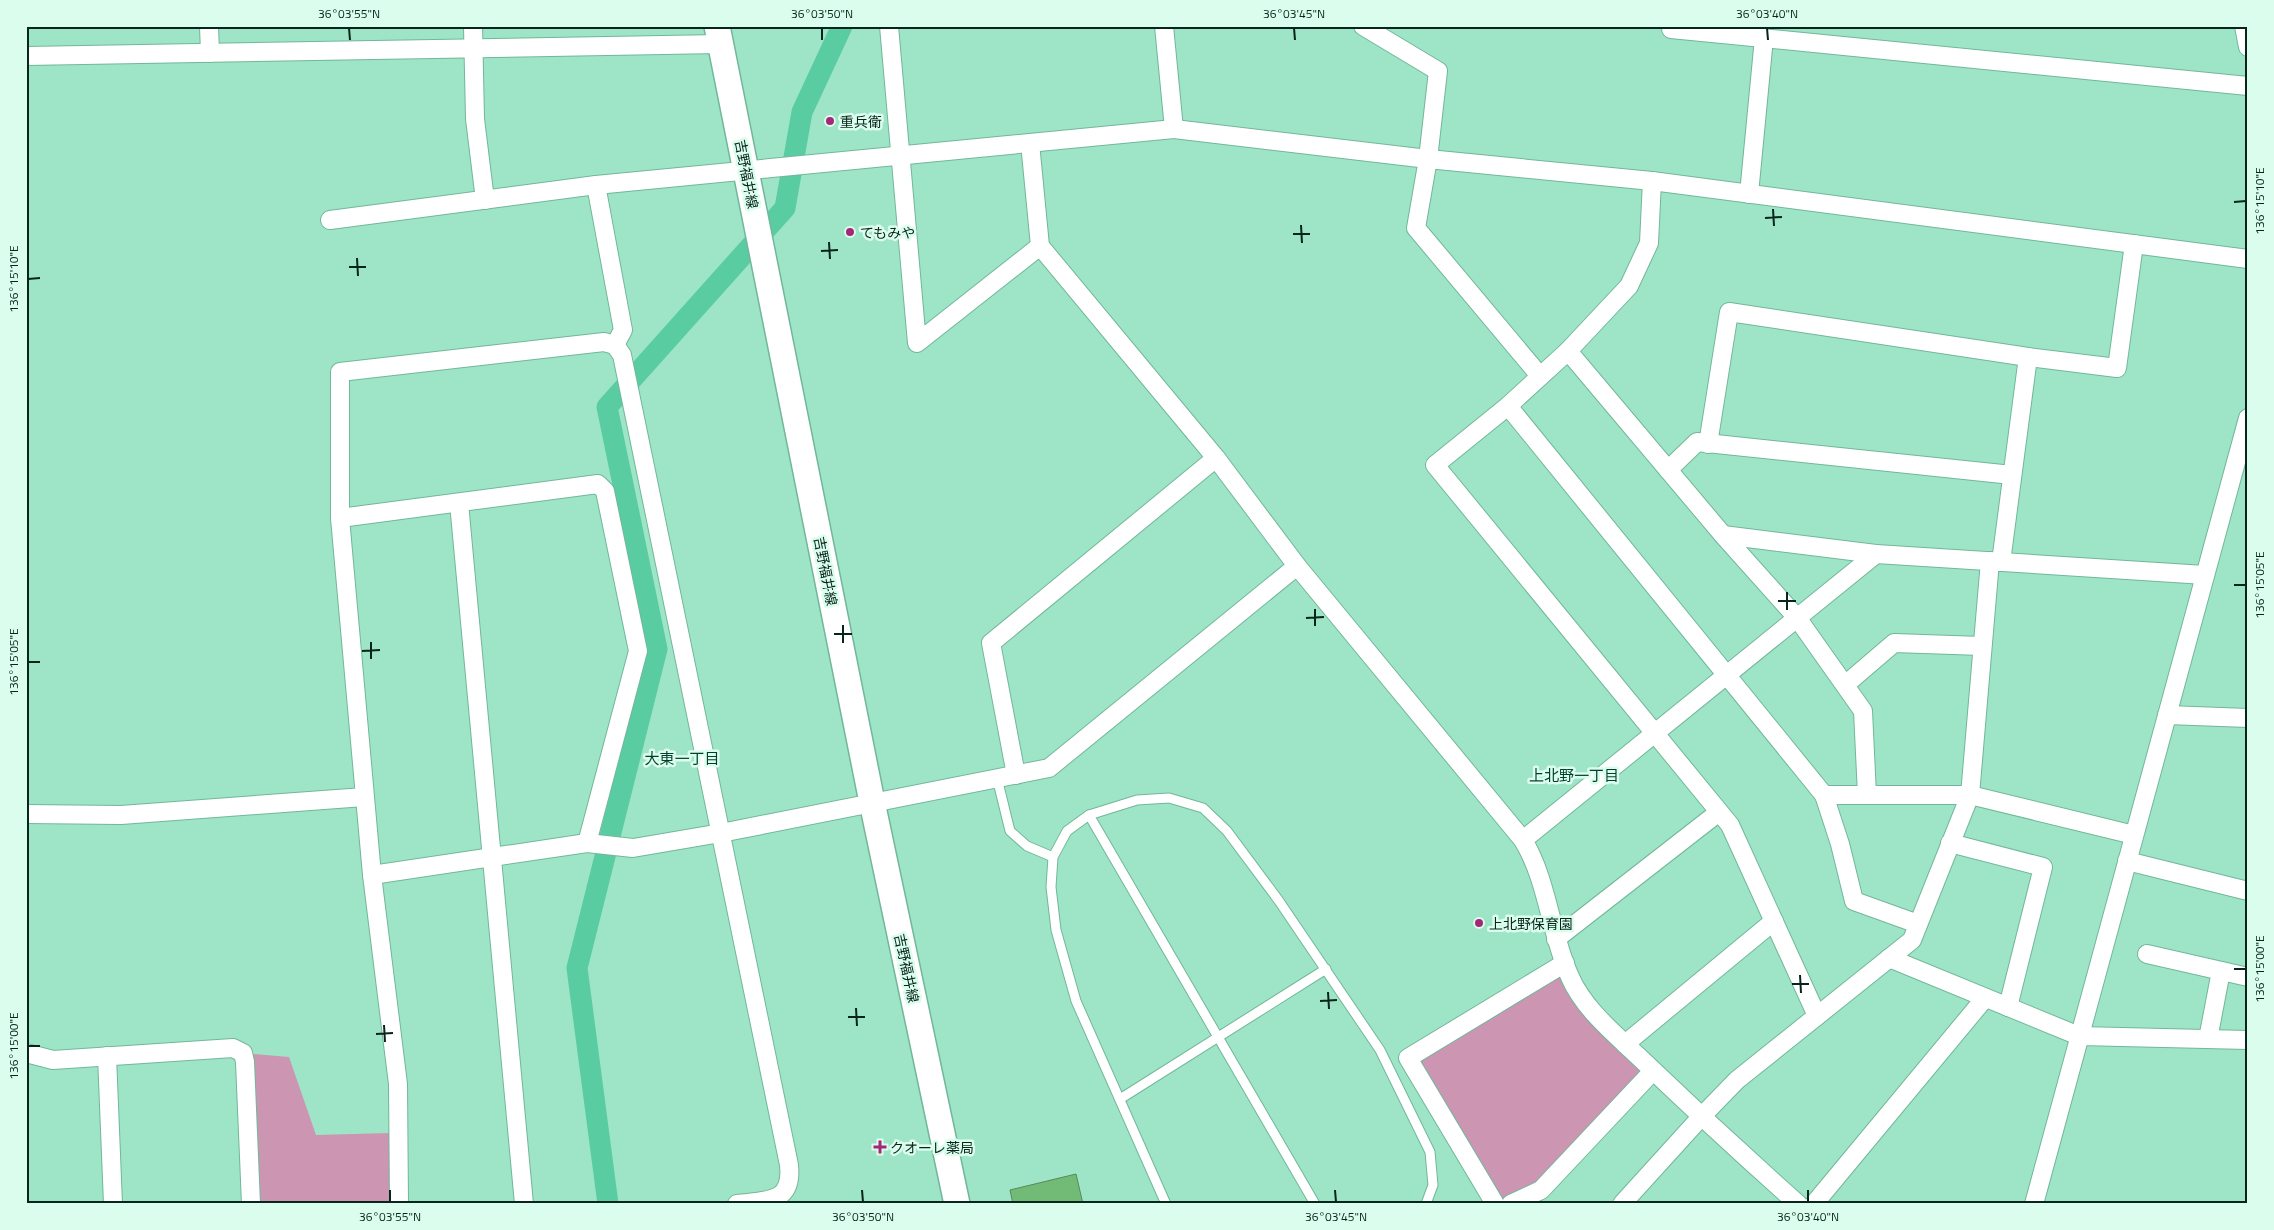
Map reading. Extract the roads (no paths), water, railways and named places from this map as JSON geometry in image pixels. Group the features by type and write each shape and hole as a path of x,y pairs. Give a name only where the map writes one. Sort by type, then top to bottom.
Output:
{"main road":[{"name":"吉野福井線","path":"718,35 872,802 957,1204"}],"street":[{"path":"209,26 210,53"},
{"path":"473,26 475,119 485,200"},
{"path":"890,26 917,342 1040,246"},
{"path":"1164,26 1174,128"},
{"path":"1363,26 1438,71 1428,159 1416,228 1540,376"},
{"path":"2244,26 2248,47"},
{"path":"1670,29 2248,86"},
{"path":"26,56 474,48 718,35"},
{"path":"1749,194 1764,38"},
{"path":"330,220 596,186 1174,128 1428,159 1652,182 2248,259"},
{"path":"1030,143 1040,246 1216,458 1297,566 1523,840 1533,856 1556,939 1570,978 1594,1013 1701,1117 1798,1204"},
{"path":"1652,182 1649,243 1629,286 1568,351 1508,406 1435,465 1730,825 1817,1016"},
{"path":"596,186 623,330 615,345"},
{"path":"1708,444 1729,312 2028,357 2117,368 2134,244"},
{"path":"399,1204 398,1084 364,797 340,518 340,372 604,342 615,345 622,355 790,1175 789,1186 785,1194 774,1198 737,1204"},
{"path":"1568,351 1723,535 1798,619 1863,711 1867,795"},
{"path":"1622,1204 1737,1080 1912,940 1970,795 1982,646 1995,561 2012,475 2028,357"},
{"path":"1508,406 1726,677 1824,795 1840,844 1854,901 1918,924"},
{"path":"2034,1204 2205,575 2242,466 2248,418"},
{"path":"1668,470 1697,442 2012,475"},
{"path":"1016,775 991,643 1216,458"},
{"path":"340,518 598,484 605,491 638,652 587,843"},
{"path":"459,503 524,1204"},
{"path":"1723,535 1876,554 2205,575"},
{"path":"1523,840 1876,554"},
{"path":"372,875 587,843 633,848 721,833 1050,768 1297,566"},
{"path":"1844,685 1894,643 1982,646"},
{"path":"2167,715 2248,718"},
{"path":"1824,795 1970,795 2134,836"},
{"path":"26,814 121,815 364,797"},
{"path":"1556,939 1719,812"},
{"path":"1950,843 2043,867 2008,1007"},
{"path":"2127,860 2248,891"},
{"path":"1625,1044 1774,921"},
{"path":"2147,954 2248,977"},
{"path":"1889,958 2079,1036 2248,1040"},
{"path":"1495,1204 1408,1058 1565,963"},
{"path":"2208,1039 2221,970"},
{"path":"1814,1204 1985,998"},
{"path":"26,1053 53,1060 233,1048 243,1054 246,1062 251,1204"},
{"path":"108,1056 114,1204"},
{"path":"1511,1204 1541,1190 1654,1071"}],"lane":[{"path":"997,778 1010,831 1027,846 1053,857"},
{"path":"1166,1204 1076,1001 1058,939 1051,887 1053,857 1067,831 1089,815 1137,800 1169,798 1203,808 1227,831 1279,901 1380,1050 1430,1152 1433,1185 1426,1204"},
{"path":"1089,815 1314,1204"},
{"path":"1120,1099 1326,969"}],"waterway":[{"path":"608,1204 577,968 657,649 607,407 785,208 802,112 842,26"}],"place":[{"name":"重兵衛","path":"830,121"},
{"name":"てもみや","path":"850,232"},
{"name":"上北野保育園","path":"1479,923"},
{"name":"クオーレ薬局","path":"880,1147"}],"district":[{"name":"大東一丁目","path":"682,758"},
{"name":"上北野一丁目","path":"1574,775"}]}
